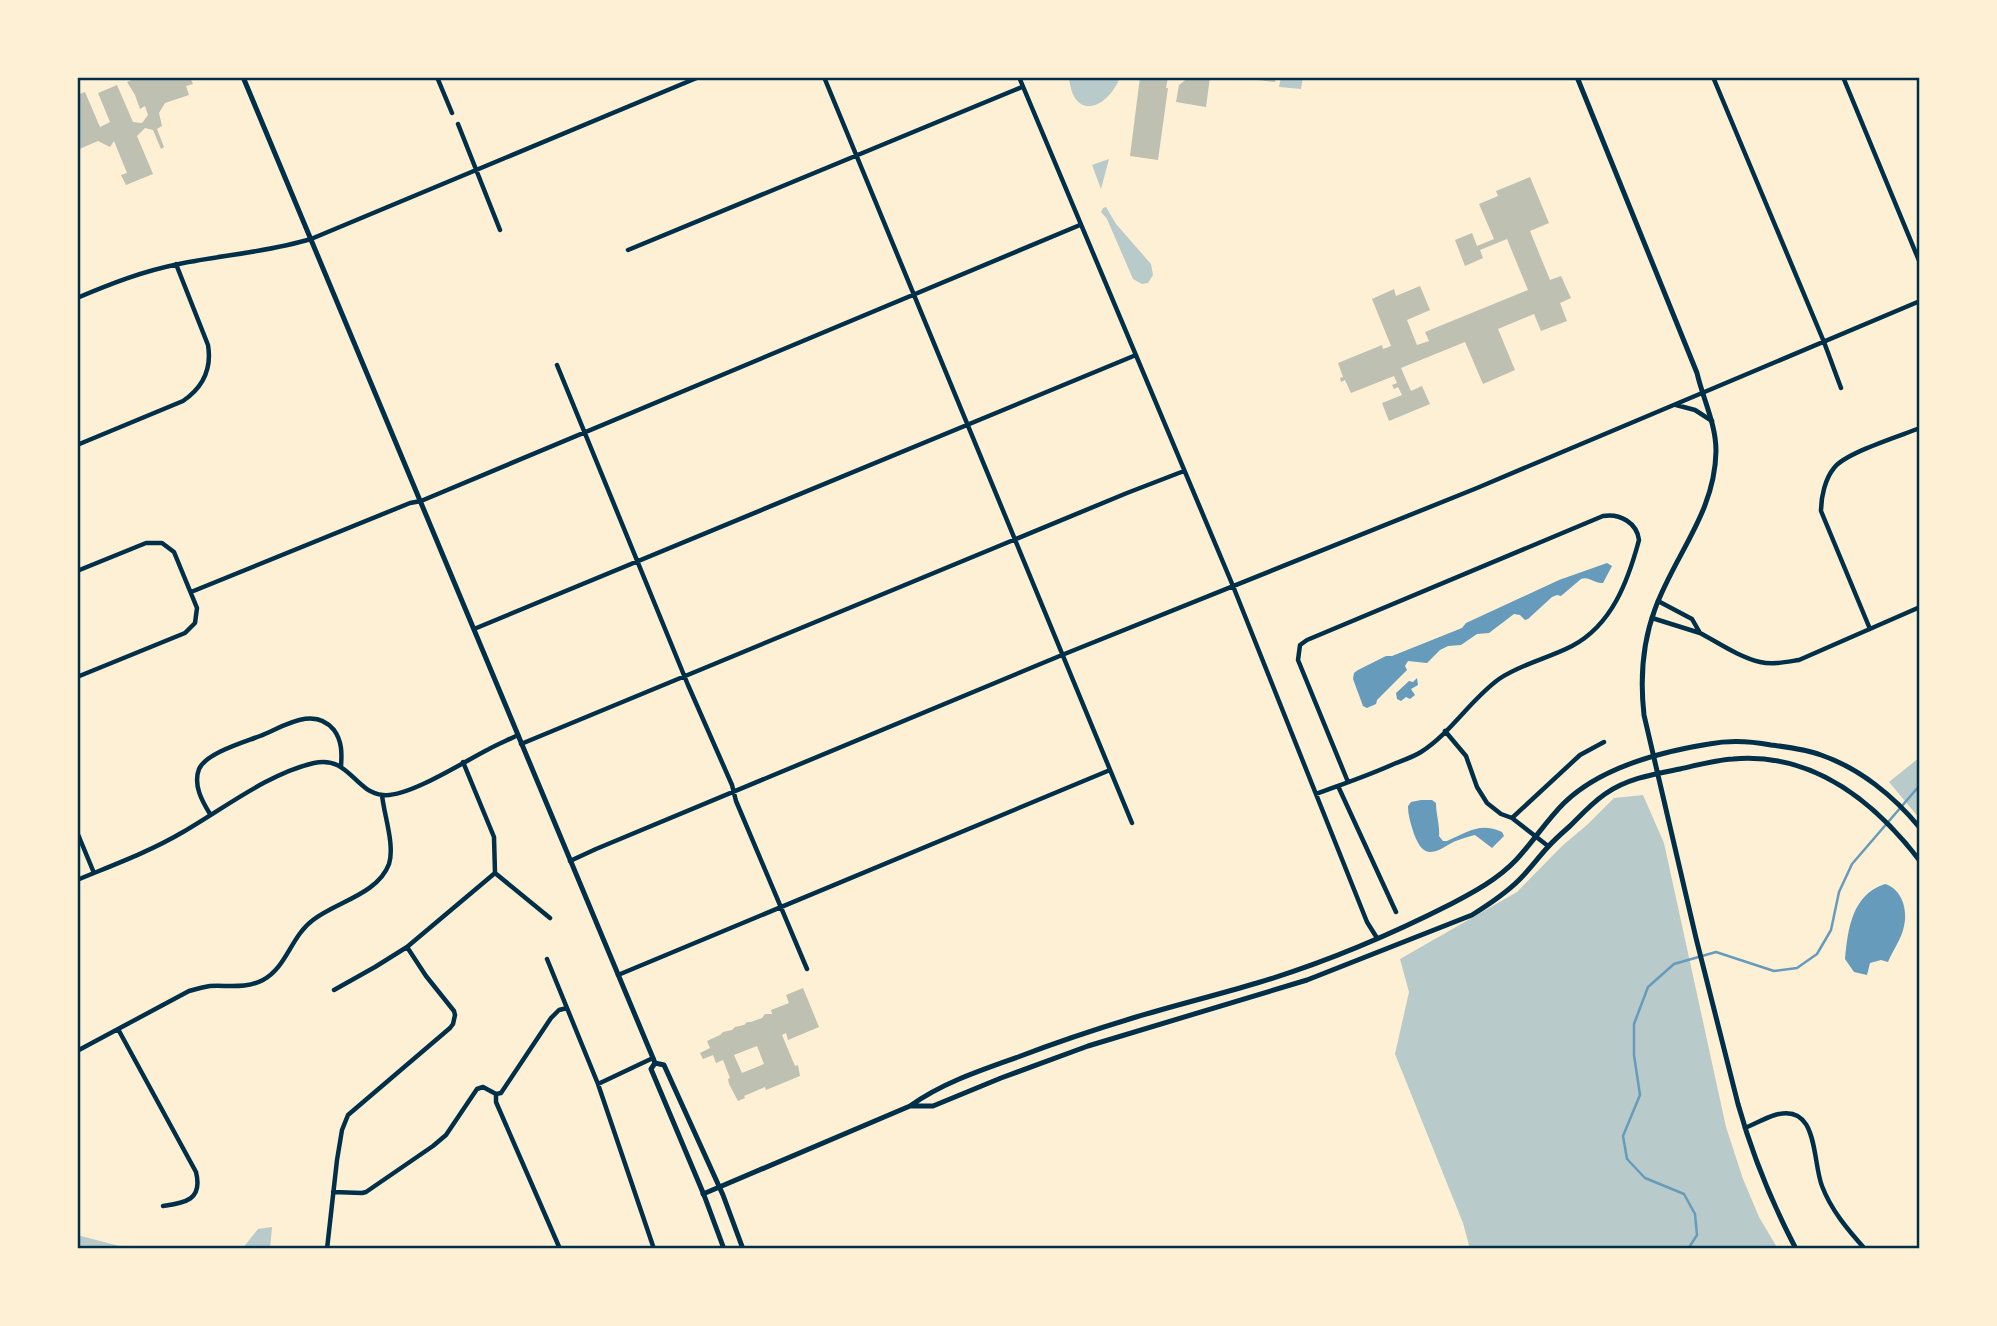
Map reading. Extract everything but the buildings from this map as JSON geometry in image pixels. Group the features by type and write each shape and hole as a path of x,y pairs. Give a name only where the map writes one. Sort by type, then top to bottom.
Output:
{"street":[{"path":"243,77 617,975 654,1060 664,1065 719,1186 743,1249"},
{"path":"437,77 452,113"},
{"path":"77,298 132,275 176,264 268,250 311,239 699,77"},
{"path":"824,77 1132,823"},
{"path":"1019,77 1233,586 1367,922 1377,938"},
{"path":"1577,77 1697,373 1716,436 1710,492 1704,511 1652,618 1641,677 1644,715 1696,938 1745,1128 1776,1210 1796,1249"},
{"path":"1713,77 1841,388"},
{"path":"1843,77 1920,264"},
{"path":"628,250 1022,86"},
{"path":"457,124 500,230"},
{"path":"191,592 410,503 421,501 1080,225"},
{"path":"77,445 183,401 205,378 209,360 208,345 176,264"},
{"path":"570,861 1062,655 1355,538 1920,301"},
{"path":"474,629 1136,355"},
{"path":"557,365 807,969"},
{"path":"1675,405 1695,410 1712,421"},
{"path":"1870,629 1821,511 1821,499 1832,470 1843,459 1920,428"},
{"path":"521,744 1184,471"},
{"path":"1316,794 1366,776 1417,754 1436,740 1498,680 1585,638 1599,625 1626,584 1639,540 1636,529 1617,515 1603,516 1300,645 1298,660 1348,782"},
{"path":"77,571 146,543 167,545 174,552 197,611 197,618 191,629 77,677"},
{"path":"1658,601 1692,619 1700,633"},
{"path":"1652,618 1700,633 1745,656 1762,662 1778,663 1799,660 1920,607"},
{"path":"210,814 198,788 200,767 205,761 233,746 301,719 317,718 332,727 343,751 341,766"},
{"path":"1445,731 1466,756 1477,787 1487,803 1501,814 1512,818 1548,846"},
{"path":"77,880 158,846 252,790 304,766 333,762 368,789 382,795 400,793 518,736"},
{"path":"703,1194 910,1107 928,1093 1063,1040 1304,969 1377,938 1480,888 1515,861 1564,803 1581,789 1629,764 1654,756 1710,743 1733,741 1796,748 1819,754 1863,776 1887,794 1920,828"},
{"path":"1512,818 1580,755 1604,742"},
{"path":"910,1107 933,1106 1088,1046 1307,980 1472,915 1516,883 1548,846 1606,793 1636,779 1658,773 1732,759 1752,758 1811,769 1873,807 1920,861"},
{"path":"334,990 407,947 495,873 494,837 463,762"},
{"path":"617,975 1110,770"},
{"path":"1338,786 1396,912"},
{"path":"77,1051 189,991 208,986 247,985 261,981 276,970 307,925 326,911 365,890 386,870 390,845 382,795"},
{"path":"77,832 94,873"},
{"path":"495,873 550,918"},
{"path":"327,1249 342,1130 348,1115 453,1024 454,1011 407,947"},
{"path":"547,959 598,1084 654,1249"},
{"path":"496,1094 505,1088 555,1012 567,1008"},
{"path":"118,1029 196,1172 198,1186 191,1199 163,1206"},
{"path":"598,1084 654,1060"},
{"path":"654,1060 651,1069 724,1249"},
{"path":"333,1192 362,1194 374,1188 446,1135 477,1089 484,1087 496,1094"},
{"path":"496,1094 496,1102 560,1249"},
{"path":"1745,1128 1777,1114 1793,1115 1805,1122 1809,1128 1822,1186 1844,1226 1865,1249"}],"shaded area":[{"path":"1069,77 1120,77 1108,97 1092,106 1077,100"},
{"path":"1281,77 1303,77 1301,89 1279,87"},
{"path":"1109,159 1101,189 1092,165"},
{"path":"1106,207 1116,224 1151,264 1153,275 1148,283 1142,284 1133,279 1107,219 1101,212"},
{"path":"1920,757 1920,819 1889,782"},
{"path":"1643,795 1664,843 1726,1127 1759,1217 1778,1249 1470,1249 1463,1223 1395,1054 1409,992 1400,959 1517,892 1614,798"},
{"path":"272,1227 270,1249 242,1249 258,1229"},
{"path":"77,1235 131,1249 77,1249"}],"water":[{"path":"1607,563 1612,566 1603,583 1581,579 1561,596 1552,597 1528,619 1514,614 1489,633 1477,634 1461,645 1440,650 1427,663 1408,661 1405,666 1407,670 1376,704 1367,708 1363,706 1353,679 1358,670 1386,656 1462,628 1466,623 1559,580"},
{"path":"1417,678 1418,685 1411,689 1415,695 1401,701 1397,699 1396,693 1409,681 1413,682"},
{"path":"1432,800 1436,803 1439,836 1443,841 1480,828 1494,829 1502,832 1504,836 1492,848 1475,835 1427,852 1417,841 1408,806 1411,802"},
{"path":"1885,884 1896,890 1904,907 1905,920 1901,935 1888,962 1881,960 1870,963 1867,975 1854,972 1845,959 1850,925 1865,896"}],"waterway":[{"path":"1688,1249 1697,1235 1695,1214 1684,1194 1645,1178 1627,1159 1623,1136 1640,1095 1634,1055 1634,1024 1648,987 1674,964 1716,952 1774,971 1797,968 1817,954 1831,930 1839,892 1852,864 1920,785"}]}
